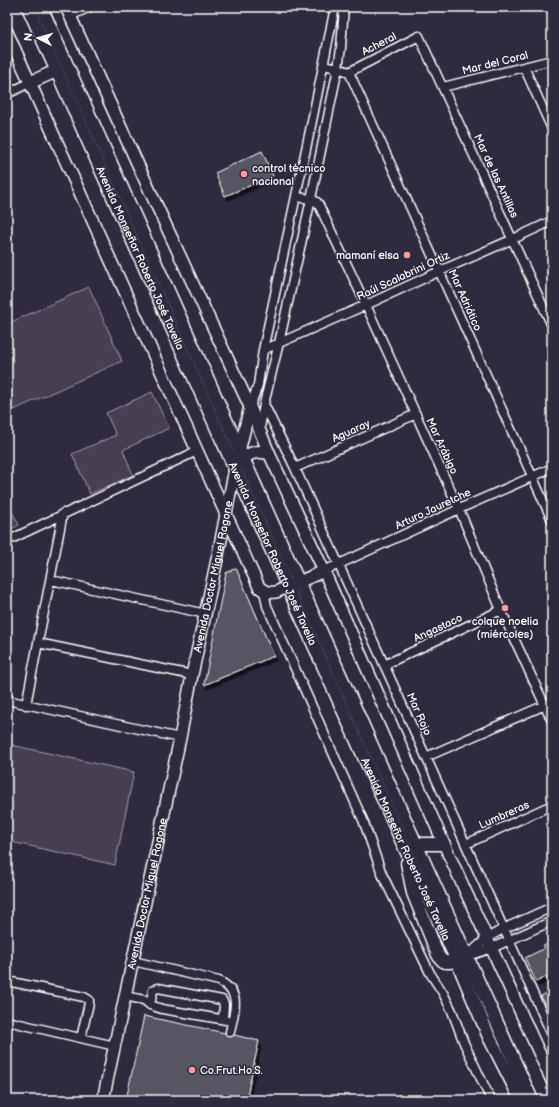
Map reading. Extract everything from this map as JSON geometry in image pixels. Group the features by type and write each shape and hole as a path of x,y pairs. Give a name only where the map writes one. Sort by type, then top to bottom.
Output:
{"highway":[{"name":"Avenida Monseñor Roberto José Tavella","path":"28,7 235,468 293,585 416,844 462,958 489,1037 521,1100"},
{"name":"Avenida Monseñor Roberto José Tavella","path":"41,7 241,453 293,585 403,844 462,958 532,1100"},
{"path":"29,83 56,70"},
{"path":"235,468 241,453 248,454 256,451 269,452"},
{"path":"416,844 444,844"}],"main road":[{"path":"68,12 250,407 444,844 552,1081"},
{"path":"7,32 259,587 269,593 276,592 324,571"},
{"path":"241,453 250,407"},
{"name":"Avenida Doctor Miguel Ragone","path":"103,1100 206,614 235,468"},
{"path":"218,555 225,547 241,547"}],"street":[{"path":"68,12 90,7"},
{"path":"250,407 258,385 263,350 335,7"},
{"path":"260,430 264,404 279,344 311,199 338,68 344,7"},
{"name":"Acheral","path":"349,72 419,36"},
{"name":"Mar de las Antillas","path":"419,36 552,326"},
{"name":"Mar del Coral","path":"443,87 552,60"},
{"path":"323,66 338,68 349,72"},
{"path":"524,67 552,128"},
{"name":"Mar Adriático","path":"349,72 552,520"},
{"path":"7,94 29,83"},
{"path":"296,197 311,199"},
{"name":"Mar Arábigo","path":"311,199 318,203 366,305 459,509 501,610 548,703 552,721"},
{"name":"Raúl Scalabrini Ortiz","path":"263,350 552,221"},
{"name":"Mar Rojo","path":"264,404 295,468 552,1035"},
{"name":"Aguaray","path":"295,468 416,414"},
{"path":"7,540 197,451"},
{"name":"Arturo Jauretche","path":"324,571 552,468"},
{"path":"26,705 63,513"},
{"path":"51,580 206,614"},
{"path":"264,591 267,606 363,820 382,874 430,973 449,1005 464,1043 491,1100"},
{"name":"Angastaco","path":"384,665 501,610"},
{"path":"38,644 192,675"},
{"path":"7,700 180,738"},
{"path":"426,757 548,703"},
{"name":"Lumbreras","path":"466,844 552,805"},
{"path":"462,958 489,943 503,929 552,907"},
{"path":"489,943 508,940 552,921"},
{"path":"133,961 219,981 226,984 231,989 235,1003 230,1032"},
{"path":"7,981 84,997 88,1000 89,1003 81,1038"},
{"path":"150,1005 153,990 158,988 222,1000 224,1004 223,1020"},
{"path":"125,996 144,1000 150,1005 162,1009 232,1021"},
{"path":"7,1021 115,1046"}],"shaded area":[{"path":"89,287 122,361 7,413 7,324"},
{"path":"152,392 169,428 123,450 133,475 90,494 72,454 116,435 106,413"},
{"path":"7,502 19,525 7,531"},
{"path":"7,744 134,772 115,865 7,841"}],"building":[{"name":"control técnico nacional","path":"262,151 273,176 225,196 215,173"},
{"path":"236,568 274,656 204,685 226,573"},
{"path":"552,942 552,989 546,977 536,982 525,958 545,948 543,946"},
{"path":"552,991 552,1018 541,996"},
{"name":"Co.Frut.Ho.S.","path":"144,1016 225,1033 229,1037 234,1035 259,1041 246,1100 126,1100"}],"place":[{"name":"control técnico nacional","path":"244,174"},
{"name":"mamaní elsa","path":"407,255"},
{"name":"colque noelia (miércoles)","path":"505,608"},
{"name":"Co.Frut.Ho.S.","path":"192,1070"}]}
